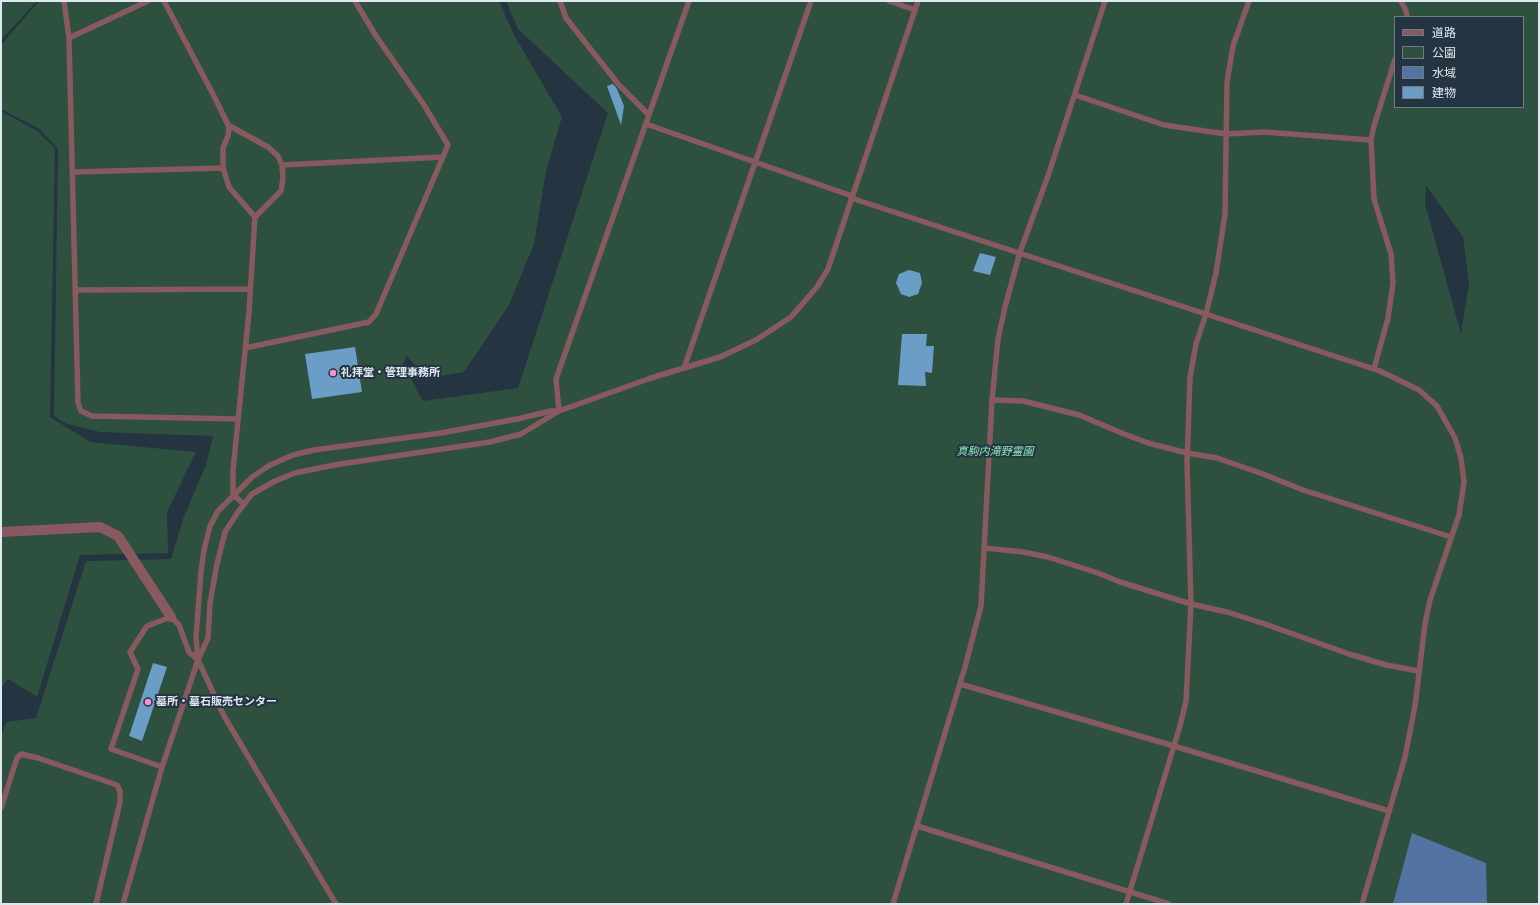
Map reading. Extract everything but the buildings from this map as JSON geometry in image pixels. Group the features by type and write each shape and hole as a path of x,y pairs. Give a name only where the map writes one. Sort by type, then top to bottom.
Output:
{"street":[{"path":"1,532 100,527 118,536 171,617"}],"lane":[{"path":"64,1 69,38 74,172 78,403 81,411 92,416 238,419"},
{"path":"69,38 148,1"},
{"path":"164,1 228,125 228,136 223,148 223,168 229,187 255,217"},
{"path":"245,348 368,322 376,314 448,145 424,105 376,36 355,1"},
{"path":"560,1 566,18 619,85 650,115"},
{"path":"559,411 556,379 689,1"},
{"path":"684,368 811,1"},
{"path":"889,1 915,10"},
{"path":"123,904 162,767 198,660 208,638 210,603 217,564 225,532 252,494 269,484 295,473 334,465 490,442 521,434 559,411 720,357 756,340 791,317 817,287 828,269 918,1"},
{"path":"893,904 960,684 981,606 992,400 998,339 1020,252 1048,176 1105,1"},
{"path":"1126,904 1174,746 1186,701 1191,604 1188,454 1190,377 1196,344 1206,314 1216,273 1225,214 1228,75 1233,46 1249,1"},
{"path":"1402,1 1407,16"},
{"path":"1374,369 1388,318 1393,283 1391,254 1374,199 1371,140 1394,62"},
{"path":"1075,95 1164,125 1226,134 1264,132 1371,140"},
{"path":"646,124 851,197 1374,369 1420,390 1437,406 1455,438 1461,458 1464,482 1459,515 1430,600 1425,624 1415,706 1405,757 1362,904"},
{"path":"228,125 268,147 278,156 282,166 284,179 281,190 255,217 245,348 233,470 233,495"},
{"path":"282,166 443,158"},
{"path":"74,172 223,168"},
{"path":"76,290 250,289"},
{"path":"992,400 1023,402 1079,415 1148,443 1188,454 1216,458 1263,474 1303,490 1451,537"},
{"path":"336,904 224,716 198,660 196,637 204,550 210,526 218,511 252,478 270,465 293,455 314,450 441,433 517,420 551,411 559,411"},
{"path":"233,495 244,504"},
{"path":"985,548 1023,552 1048,557 1098,573 1120,582 1191,604 1250,619 1349,654 1386,665 1419,670"},
{"path":"162,767 111,748 138,669 130,652 147,626 171,617 179,625 189,652 198,660"},
{"path":"960,684 1174,746 1389,811"},
{"path":"1,808 17,758 21,754 38,758 117,784 120,790 120,802 96,904"},
{"path":"917,826 1169,904"}],"green space":[{"path":"1,1 37,1 1,40"},
{"name":"真駒内滝野霊園","path":"39,1 499,1 514,35 562,117 546,171 534,244 509,305 464,372 427,378 407,355 403,364 423,401 518,388 608,113 518,29 506,1 1539,1 1539,904 1,904 1,738 6,722 36,718 86,561 171,559 183,519 206,465 213,436 100,432 67,424 54,416 58,149 40,129 1,109 1,45","holes":["1426,185 1463,237 1469,283 1461,334 1425,204"]},
{"path":"1,111 37,131 55,148 50,417 90,442 196,452 167,512 168,553 80,555 37,697 8,679 1,688"}],"water":[{"path":"1412,833 1486,863 1487,904 1393,904"}],"place":[{"name":"礼拝堂・管理事務所","path":"333,373"},
{"name":"墓所・墓石販売センター","path":"148,702"}]}
